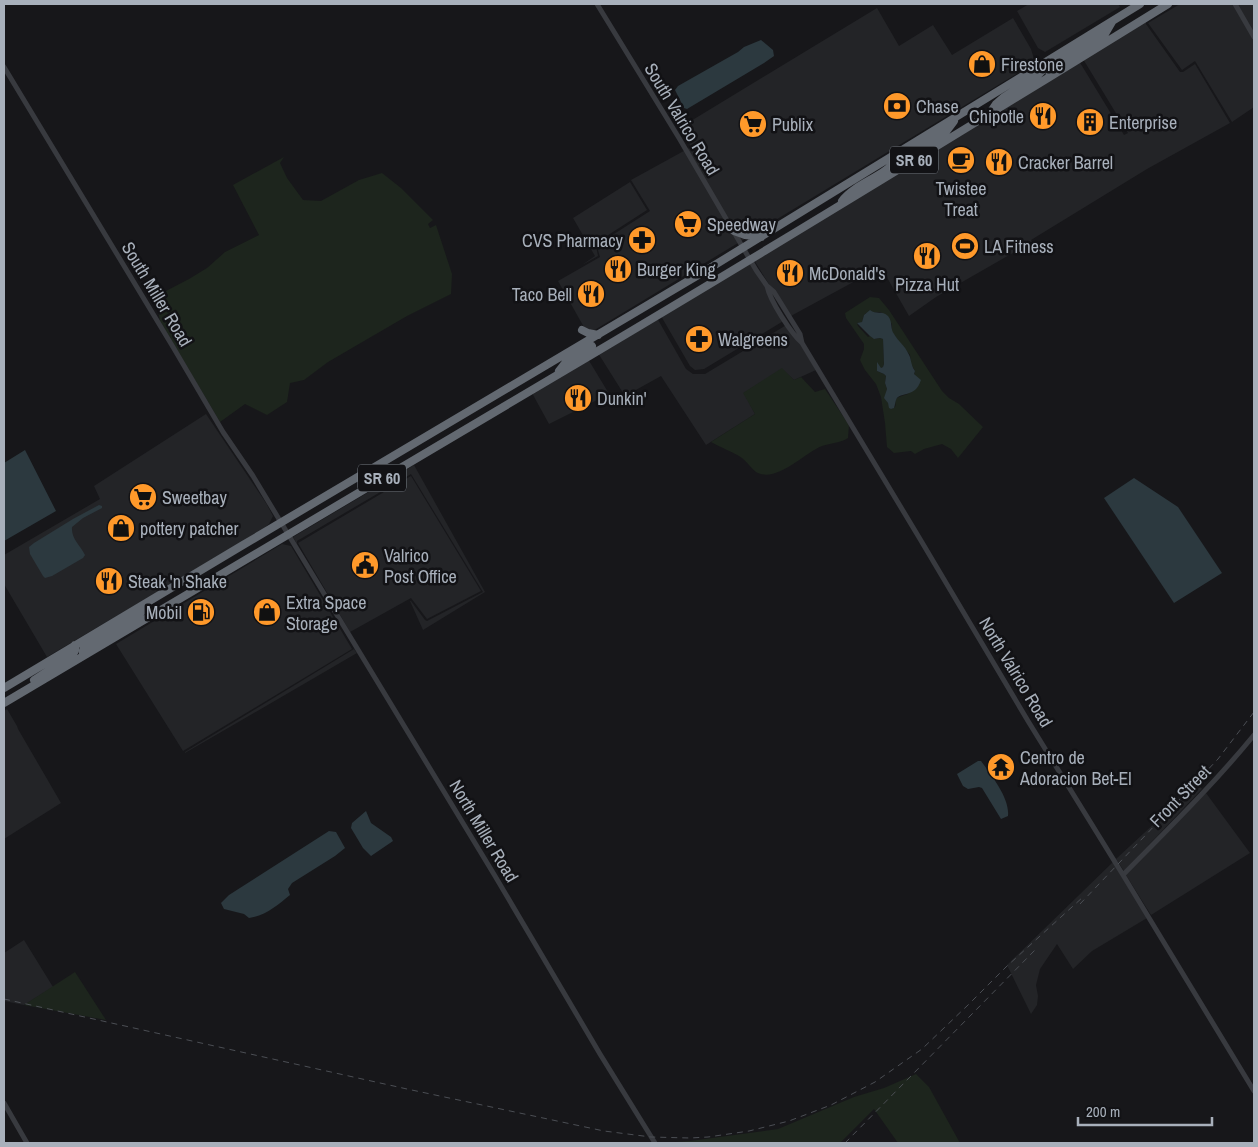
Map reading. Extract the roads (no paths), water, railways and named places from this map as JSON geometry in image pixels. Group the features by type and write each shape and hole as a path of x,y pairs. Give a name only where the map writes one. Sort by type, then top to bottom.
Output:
{"highway":[{"name":"SR 60","path":"4,688 744,248 1140,4"},
{"name":"SR 60","path":"6,702 837,207 1168,4"},
{"path":"1049,77 1054,65 1105,34 1113,21"},
{"path":"990,113 1004,97 1038,75 1044,63"},
{"path":"902,167 902,162 908,154 945,133 958,116"},
{"path":"837,207 854,188 890,167 895,160 895,155"},
{"path":"734,232 761,237"},
{"path":"582,330 598,335"},
{"path":"556,375 566,362 592,346"},
{"path":"412,444 419,456"},
{"path":"83,656 85,646 137,616 153,600"},
{"path":"6,702 45,672 72,656 76,645"}],"street":[{"name":"South Valrico Road","path":"597,4 744,248"},
{"path":"1234,4 1254,37"},
{"name":"South Miller Road","path":"4,67 224,432 254,476 288,534"},
{"name":"North Valrico Road","path":"744,248 767,286 769,295 795,337 802,343 1028,720 1254,1091"},
{"name":"North Miller Road","path":"288,534 655,1143"},
{"name":"Front Street","path":"1124,875 1233,761 1254,735"},
{"path":"4,1104 27,1143"}],"railway":[{"path":"1080,904 1218,759 1254,712"},
{"path":"4,999 604,1131 651,1137 708,1137 749,1131 789,1121 831,1105 875,1082 922,1049 1006,967 1083,897"},
{"path":"845,1143 1036,949"}],"place":[{"name":"Firestone","path":"982,64"},
{"name":"Chase","path":"897,106"},
{"name":"Chipotle","path":"1043,116"},
{"name":"Enterprise","path":"1090,122"},
{"name":"Publix","path":"753,124"},
{"name":"Twistee Treat","path":"961,160"},
{"name":"Cracker Barrel","path":"999,162"},
{"name":"Speedway","path":"688,224"},
{"name":"CVS Pharmacy","path":"642,240"},
{"name":"LA Fitness","path":"965,246"},
{"name":"Pizza Hut","path":"927,256"},
{"name":"Burger King","path":"618,269"},
{"name":"McDonald's","path":"790,273"},
{"name":"Taco Bell","path":"591,294"},
{"name":"Walgreens","path":"699,339"},
{"name":"Dunkin'","path":"578,398"},
{"name":"Sweetbay","path":"143,497"},
{"name":"pottery patcher","path":"121,528"},
{"name":"Valrico Post Office","path":"365,565"},
{"name":"Steak 'n Shake","path":"109,581"},
{"name":"Mobil","path":"201,612"},
{"name":"Extra Space Storage","path":"267,612"},
{"name":"Centro de Adoracion Bet-El","path":"1001,767"}]}
